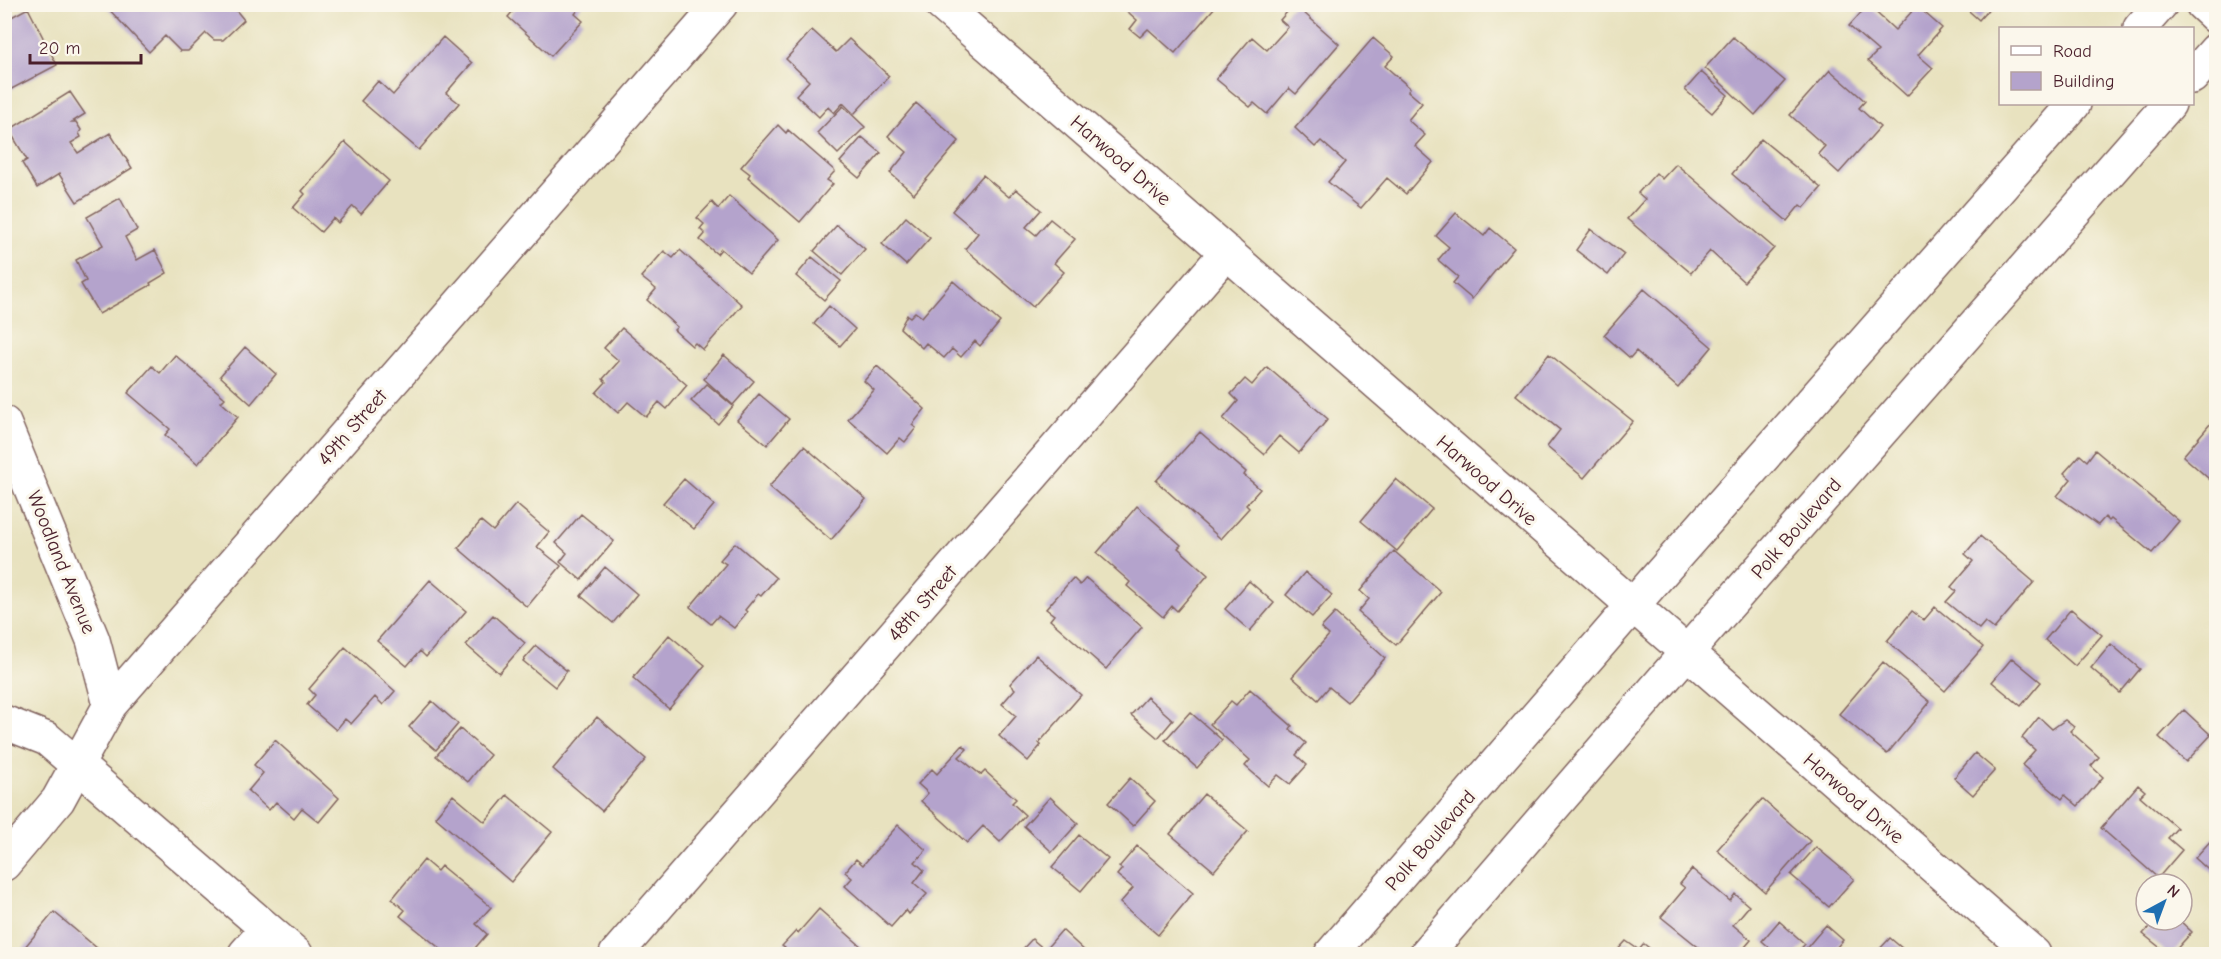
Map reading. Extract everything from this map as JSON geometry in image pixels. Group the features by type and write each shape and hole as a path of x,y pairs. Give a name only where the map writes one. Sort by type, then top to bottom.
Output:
{"street":[{"name":"49th Street","path":"4,864 58,800 110,705 721,4"},
{"name":"Harwood Drive","path":"941,4 1632,607 1687,652 2034,954"},
{"path":"2141,27 2161,4"},
{"path":"2202,4 2217,17"},
{"path":"2194,76 2217,50"},
{"name":"Polk Boulevard","path":"1331,954 2073,105"},
{"name":"Polk Boulevard","path":"1426,954 1687,652 2168,105"},
{"name":"48th Street","path":"616,954 1227,252"},
{"name":"Woodland Avenue","path":"4,423 93,640 110,705"},
{"path":"4,722 47,739 296,954"},
{"path":"245,954 267,929"}],"building":[{"path":"104,4 231,4 244,20 223,40 214,40 206,33 188,51 180,51 165,36 149,52"},
{"path":"519,4 583,4 575,14 583,21 551,56 508,17"},
{"path":"1119,4 1212,4 1215,7 1175,53 1148,29 1140,37 1130,29 1137,20"},
{"path":"1294,4 1339,44 1296,94 1289,88 1267,114 1254,103 1250,107 1216,79 1252,37 1267,50 1288,27 1280,20"},
{"path":"1961,4 1993,4 1979,20"},
{"path":"1868,5 1895,30 1917,6 1942,28 1918,55 1933,68 1907,96 1868,61 1878,51 1849,26"},
{"path":"28,8 57,65 4,93 4,21"},
{"path":"812,30 836,52 849,39 889,76 854,114 843,103 834,113 828,107 819,117 796,95 809,81 786,59"},
{"path":"443,37 472,63 446,93 459,103 419,150 361,101 378,81 393,95"},
{"path":"1733,37 1785,81 1755,115 1705,68"},
{"path":"1373,38 1394,56 1385,66 1410,88 1408,91 1422,103 1408,120 1425,135 1415,146 1433,162 1406,194 1387,178 1361,208 1328,182 1345,162 1321,141 1315,147 1295,128"},
{"path":"1830,70 1865,101 1859,108 1880,127 1839,173 1818,154 1825,146 1790,115"},
{"path":"1701,72 1728,95 1712,113 1685,90"},
{"path":"70,92 85,114 72,122 76,122 81,130 79,133 81,137 71,143 78,153 110,133 132,168 77,202 59,174 37,188 22,163 27,160 9,130"},
{"path":"916,103 959,141 914,194 890,173 907,152 888,136"},
{"path":"843,106 865,127 838,154 817,133"},
{"path":"778,125 786,133 788,130 835,171 827,180 833,184 800,222 748,177 750,174 741,167"},
{"path":"862,137 881,153 859,178 840,162"},
{"path":"1761,139 1821,188 1804,208 1800,205 1787,221 1732,174"},
{"path":"345,142 389,181 361,214 353,206 338,223 333,218 321,232 293,208 305,194 302,191"},
{"path":"1676,164 1774,248 1744,282 1710,251 1691,273 1627,219 1645,199 1638,193 1656,173 1662,179"},
{"path":"983,175 1009,197 1016,189 1041,210 1026,227 1036,235 1050,219 1075,239 1054,263 1064,272 1033,307 965,249 978,233 952,211"},
{"path":"729,196 778,240 749,273 721,249 717,254 700,240 705,234 700,229 704,224 697,218 712,202 718,209"},
{"path":"120,198 137,230 125,237 137,260 155,250 167,273 150,283 151,285 99,314 81,284 86,281 76,260 103,245 87,217"},
{"path":"1456,213 1484,236 1490,228 1514,248 1472,299 1453,283 1458,277 1438,260 1449,247 1436,236"},
{"path":"906,217 930,238 906,265 882,244"},
{"path":"837,225 865,249 842,275 814,251"},
{"path":"1591,229 1624,254 1608,275 1576,250"},
{"path":"680,250 742,305 703,350 695,343 692,346 674,330 677,327 647,300 656,289 641,277 664,251 673,258"},
{"path":"812,257 841,281 824,300 796,276"},
{"path":"953,281 1000,322 980,346 975,341 961,357 952,349 944,358 926,343 922,348 900,328 907,315 910,317 915,312 922,317"},
{"path":"1644,289 1712,347 1678,388 1636,351 1630,358 1604,335"},
{"path":"829,306 855,329 840,346 814,324"},
{"path":"622,328 687,385 667,409 659,402 646,417 628,402 618,413 596,393 606,382 603,379 619,361 604,348"},
{"path":"245,347 276,374 251,404 220,376"},
{"path":"1549,354 1633,421 1584,478 1547,447 1560,430 1516,395"},
{"path":"175,355 225,398 221,402 238,417 198,464 165,435 170,429 128,393 152,366 160,373"},
{"path":"724,355 754,381 733,405 704,379"},
{"path":"877,366 925,409 912,425 916,428 905,442 900,438 887,453 848,419 874,390 864,381"},
{"path":"1267,367 1328,419 1299,453 1279,436 1264,454 1223,419 1238,401 1231,394 1245,379 1252,385"},
{"path":"707,384 733,406 718,424 691,401"},
{"path":"759,394 789,419 767,445 737,420"},
{"path":"2216,417 2216,485 2183,456"},
{"path":"1200,432 1246,472 1244,475 1260,489 1246,505 1249,508 1221,539 1156,481"},
{"path":"804,446 866,499 831,540 769,487"},
{"path":"2095,450 2179,521 2152,553 2111,519 2109,521 2105,517 2098,525 2057,496 2071,479 2064,473 2080,455 2087,461"},
{"path":"684,479 714,505 694,529 663,503"},
{"path":"1396,479 1432,509 1397,551 1361,521"},
{"path":"516,504 549,532 537,547 561,566 527,607 458,548 481,521 493,531"},
{"path":"1137,506 1181,545 1178,548 1208,575 1177,611 1172,606 1163,617 1127,586 1130,582 1097,553"},
{"path":"581,514 614,541 581,580 560,562 567,553 556,543"},
{"path":"1980,536 2034,582 1994,629 1985,622 1979,629 1946,602 1956,591 1951,587 1973,561 1965,554"},
{"path":"735,543 776,578 761,596 758,594 734,628 718,616 711,624 690,607 726,564 720,560"},
{"path":"1394,551 1441,592 1396,645 1358,612 1369,599 1360,591"},
{"path":"605,567 637,594 613,623 581,596"},
{"path":"1305,572 1332,595 1312,617 1286,595"},
{"path":"1073,578 1080,585 1086,578 1142,627 1106,669 1050,620 1054,615 1046,609"},
{"path":"430,580 466,611 426,657 420,651 407,666 377,641"},
{"path":"1249,581 1274,603 1250,631 1225,609"},
{"path":"1935,607 1983,647 1945,691 1887,641 1912,611 1924,620"},
{"path":"2071,609 2102,635 2075,666 2045,640"},
{"path":"1335,613 1385,658 1347,702 1329,687 1318,700 1292,677 1329,635 1321,628"},
{"path":"493,615 525,643 499,673 466,645"},
{"path":"669,635 705,665 669,709 633,678"},
{"path":"2111,644 2140,669 2120,693 2091,668"},
{"path":"536,646 567,671 555,687 523,661"},
{"path":"345,647 395,691 383,705 375,697 351,724 345,719 336,730 307,705 315,695 309,689"},
{"path":"1036,655 1081,695 1039,743 1041,745 1028,761 999,736 1016,716 1002,704 1015,689 1010,684"},
{"path":"2012,658 2041,682 2021,706 1992,682"},
{"path":"1883,662 1930,702 1887,754 1839,714"},
{"path":"1250,689 1292,726 1290,729 1306,743 1296,755 1307,765 1290,784 1278,775 1268,786 1245,766 1250,760 1210,724 1231,701 1236,705"},
{"path":"1147,697 1173,720 1158,738 1131,715"},
{"path":"432,701 458,724 436,750 409,727"},
{"path":"2184,710 2211,735 2186,762 2159,737"},
{"path":"1190,712 1222,740 1197,768 1165,740"},
{"path":"597,717 646,759 602,811 553,769"},
{"path":"2039,717 2052,729 2065,720 2074,727 2070,731 2099,757 2091,766 2103,777 2078,806 2065,795 2062,799 2022,765 2035,750 2022,738"},
{"path":"460,729 490,755 468,782 436,756"},
{"path":"275,740 339,798 319,822 302,808 294,818 276,802 269,810 248,791 263,773 254,765"},
{"path":"963,745 967,749 959,757 981,775 985,771 1016,799 1012,803 1025,815 1000,842 983,826 967,843 921,801 928,793 918,784 932,769 937,774"},
{"path":"1975,753 1995,770 1973,795 1954,778"},
{"path":"1130,778 1155,801 1133,826 1108,803"},
{"path":"2138,785 2145,791 2140,796 2177,828 2168,838 2182,850 2163,872 2151,872 2101,828"},
{"path":"1204,794 1248,831 1214,871 1170,834"},
{"path":"453,795 485,822 507,795 552,832 511,882 435,817"},
{"path":"1050,797 1078,823 1052,852 1024,826"},
{"path":"1762,799 1810,841 1765,892 1717,850"},
{"path":"898,825 926,850 915,862 924,870 914,883 927,894 909,914 906,910 891,927 845,886 852,878 845,872 856,859 863,865"},
{"path":"1079,835 1108,859 1081,891 1052,867"},
{"path":"2214,837 2216,839 2216,877 2195,858"},
{"path":"1137,846 1193,893 1158,935 1120,903 1133,888 1117,875 1122,869 1119,867"},
{"path":"1816,847 1854,879 1829,907 1791,875"},
{"path":"424,860 437,871 441,866 491,907 476,924 487,934 470,954 447,954 400,916 405,910 392,899"},
{"path":"1692,869 1730,901 1735,894 1749,906 1733,925 1751,940 1739,954 1707,954 1661,917 1685,888 1680,884"},
{"path":"819,909 862,947 856,954 779,954 785,948 782,946 796,931 798,933"},
{"path":"54,912 104,954 19,954"},
{"path":"1779,921 1805,944 1796,954 1777,954 1762,941"},
{"path":"1826,925 1843,940 1831,954 1808,954 1804,951"},
{"path":"1062,930 1087,953 1018,954 1032,939 1045,950"},
{"path":"2145,932 2192,932 2172,954 2168,954 2143,934"},
{"path":"1890,938 1909,954 1875,954"},
{"path":"1626,941 1639,950 1644,944 1657,954 1614,954"}]}
